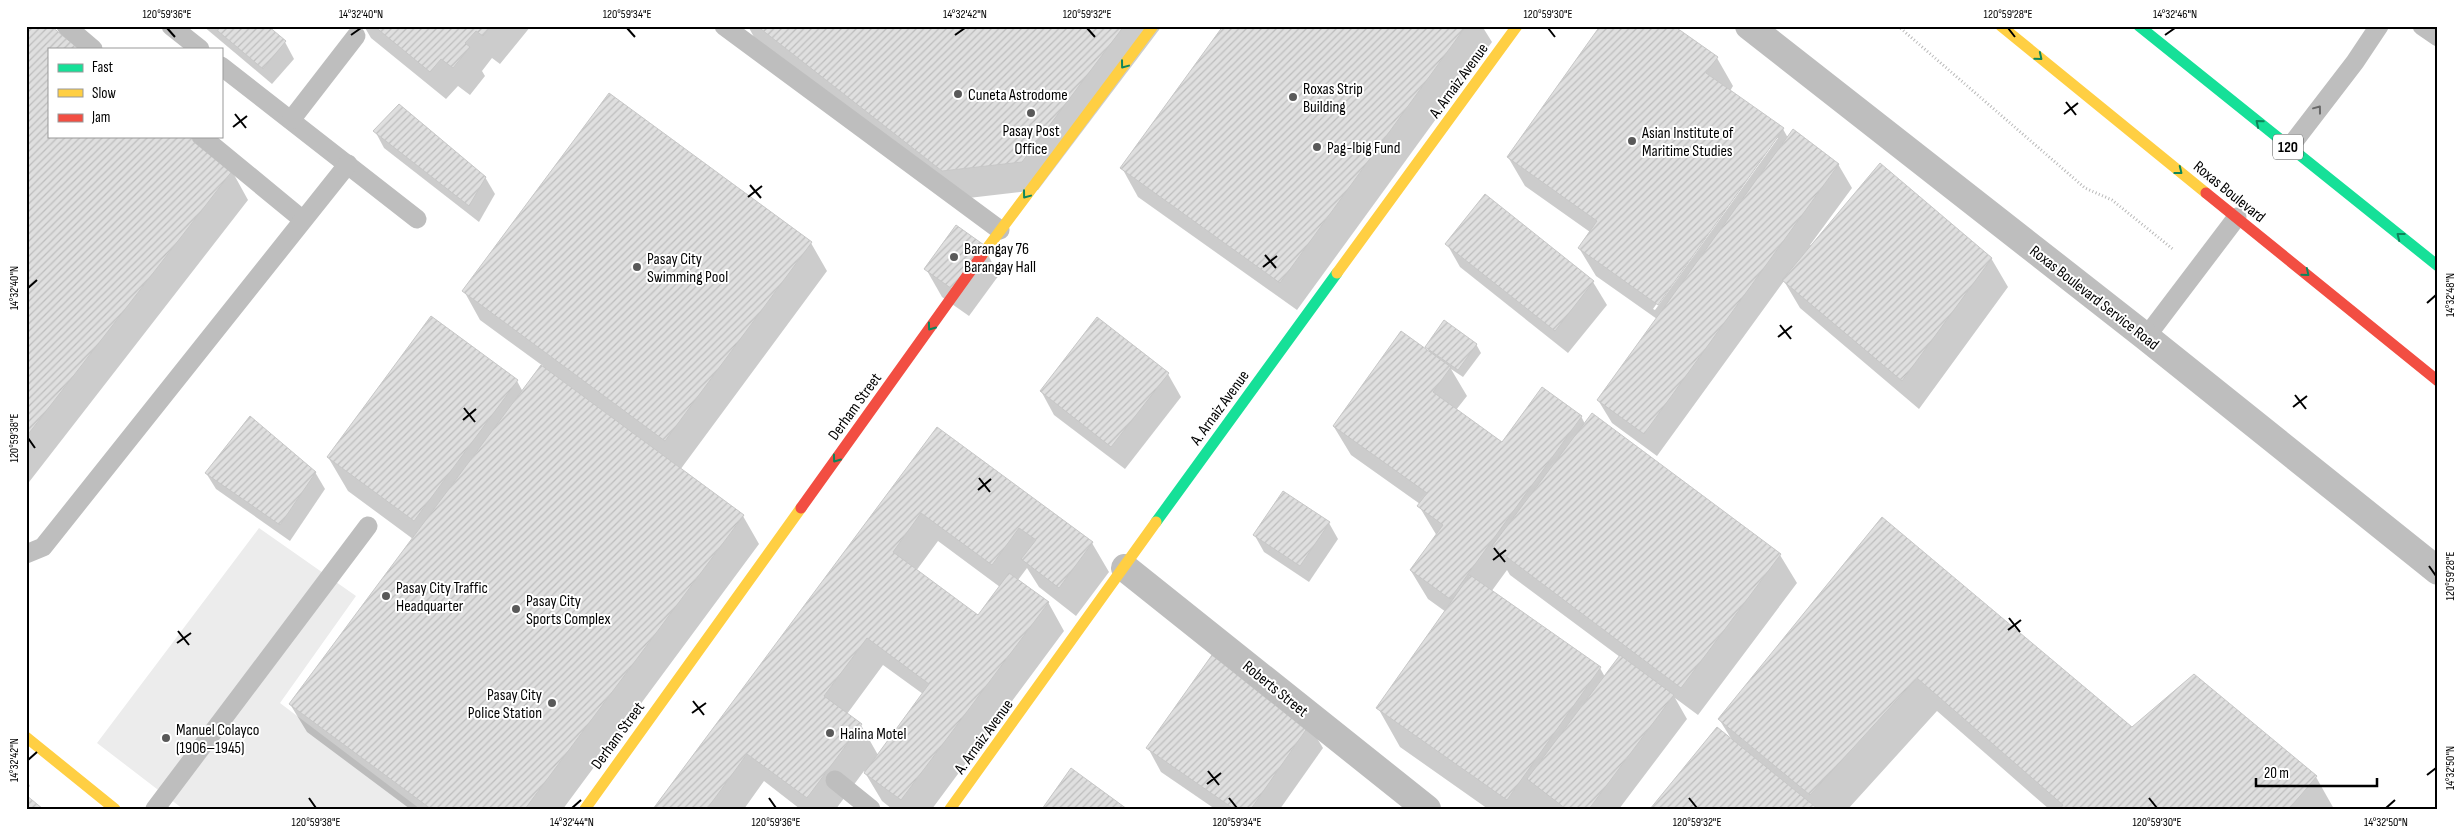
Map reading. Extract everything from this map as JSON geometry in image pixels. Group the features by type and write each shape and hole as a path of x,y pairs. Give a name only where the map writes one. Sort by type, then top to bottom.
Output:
{"main road":[{"name":"Derham Street","path":"585,809 1000,230 1153,26"},
{"name":"A. Arnaiz Avenue","path":"950,809 1125,568 1244,399 1517,26"},
{"name":"Roxas Boulevard","path":"2001,26 2438,381"},
{"name":"120","path":"2140,26 2289,148 2438,266"},
{"path":"26,737 115,809"}],"street":[{"name":"Roxas Boulevard Service Road","path":"1749,26 2146,336 2438,571"},
{"name":"Roberts Street","path":"1125,568 1427,809"}],"lane":[{"path":"66,26 92,48"},
{"path":"171,26 199,48"},
{"path":"724,26 1000,230"},
{"path":"2289,148 2355,62 2379,26"},
{"path":"2422,26 2438,37"},
{"path":"291,120 356,36"},
{"path":"222,67 417,219"},
{"path":"203,138 303,220"},
{"path":"26,554 43,547 348,164"},
{"path":"2146,336 2237,217"},
{"path":"155,809 368,526"},
{"path":"835,780 871,809"}],"path":[{"path":"1898,26 2085,188 2112,200 2198,270"}],"shaded area":[{"path":"259,528 356,596 280,703 420,809 183,809 97,743"}],"building":[{"path":"26,26 51,26 78,48 48,48 48,138 192,138 233,170 26,437"},
{"path":"212,26 268,26 286,41 263,69"},
{"path":"374,26 491,26 483,36 476,31 465,43 470,47 453,68 441,59 430,72"},
{"name":"Cuneta Astrodome","path":"757,26 1124,26 1022,162 942,171"},
{"name":"Roxas Strip Building","path":"1223,26 1466,26 1280,283 1120,168"},
{"path":"1600,26 1674,26 1718,57 1706,73 1784,128 1658,305 1578,248 1597,221 1507,157"},
{"name":"Pasay City Swimming Pool","path":"609,93 812,242 665,441 462,291"},
{"path":"399,104 486,177 469,206 373,131"},
{"path":"1793,129 1839,164 1644,434 1597,400"},
{"path":"1880,163 1992,258 1902,381 1782,280"},
{"path":"1485,194 1594,281 1555,331 1445,244"},
{"name":"Barangay 76 Barangay Hall","path":"956,225 984,245 952,289 924,269"},
{"path":"431,316 518,380 414,521 327,457"},
{"path":"1097,317 1169,373 1111,447 1040,391"},
{"path":"1444,320 1477,344 1458,370 1425,347"},
{"path":"1401,331 1451,367 1433,392 1502,442 1542,387 1582,416 1450,599 1410,570 1443,525 1417,506 1427,493 1333,426"},
{"name":"Pasay City Sports Complex","path":"541,365 744,515 525,809 431,809 289,704"},
{"path":"1592,413 1781,554 1681,688 1492,546"},
{"path":"250,416 316,472 280,525 205,473"},
{"path":"937,427 1093,542 1059,588 1021,559 1036,540 1019,528 992,565 921,513 893,552 978,615 1009,573 1049,602 901,800 864,773 929,684 867,638 824,696 862,724 807,798 747,754 707,809 653,809"},
{"path":"1283,491 1330,522 1300,566 1253,535"},
{"path":"1882,517 2132,727 2194,674 2317,776 2289,809 2060,809 2063,805 1917,678 1810,795 1718,719"},
{"path":"1470,575 1601,667 1507,800 1376,708"},
{"path":"1212,655 1310,724 1251,809 1234,809 1146,748"},
{"path":"1620,655 1674,695 1589,809 1566,809 1527,779"},
{"path":"1717,727 1818,809 1650,809"},
{"path":"1071,768 1127,809 1042,809"},
{"path":"26,795 43,809 26,809"}],"traffic: fast":[{"path":"2139,26 2438,266"},
{"path":"1156,522 1337,273"}],"traffic: slow":[{"path":"982,255 1153,26"},
{"path":"1337,273 1517,26"},
{"path":"2001,26 2206,193"},
{"path":"585,809 801,508"},
{"path":"950,809 1156,522"},
{"path":"26,737 115,809"}],"traffic: jam":[{"path":"2206,193 2438,381"},
{"path":"801,508 982,255"}],"place":[{"name":"Cuneta Astrodome","path":"958,94"},
{"name":"Roxas Strip Building","path":"1293,97"},
{"name":"Pasay Post Office","path":"1031,113"},
{"name":"Asian Institute of Maritime Studies","path":"1632,141"},
{"name":"Pag-Ibig Fund","path":"1317,147"},
{"name":"Barangay 76 Barangay Hall","path":"954,257"},
{"name":"Pasay City Swimming Pool","path":"637,267"},
{"name":"Pasay City Traffic Headquarter","path":"386,596"},
{"name":"Pasay City Sports Complex","path":"516,609"},
{"name":"Pasay City Police Station","path":"552,703"},
{"name":"Halina Motel","path":"830,733"},
{"name":"Manuel Colayco (1906–1945)","path":"166,738"}]}
